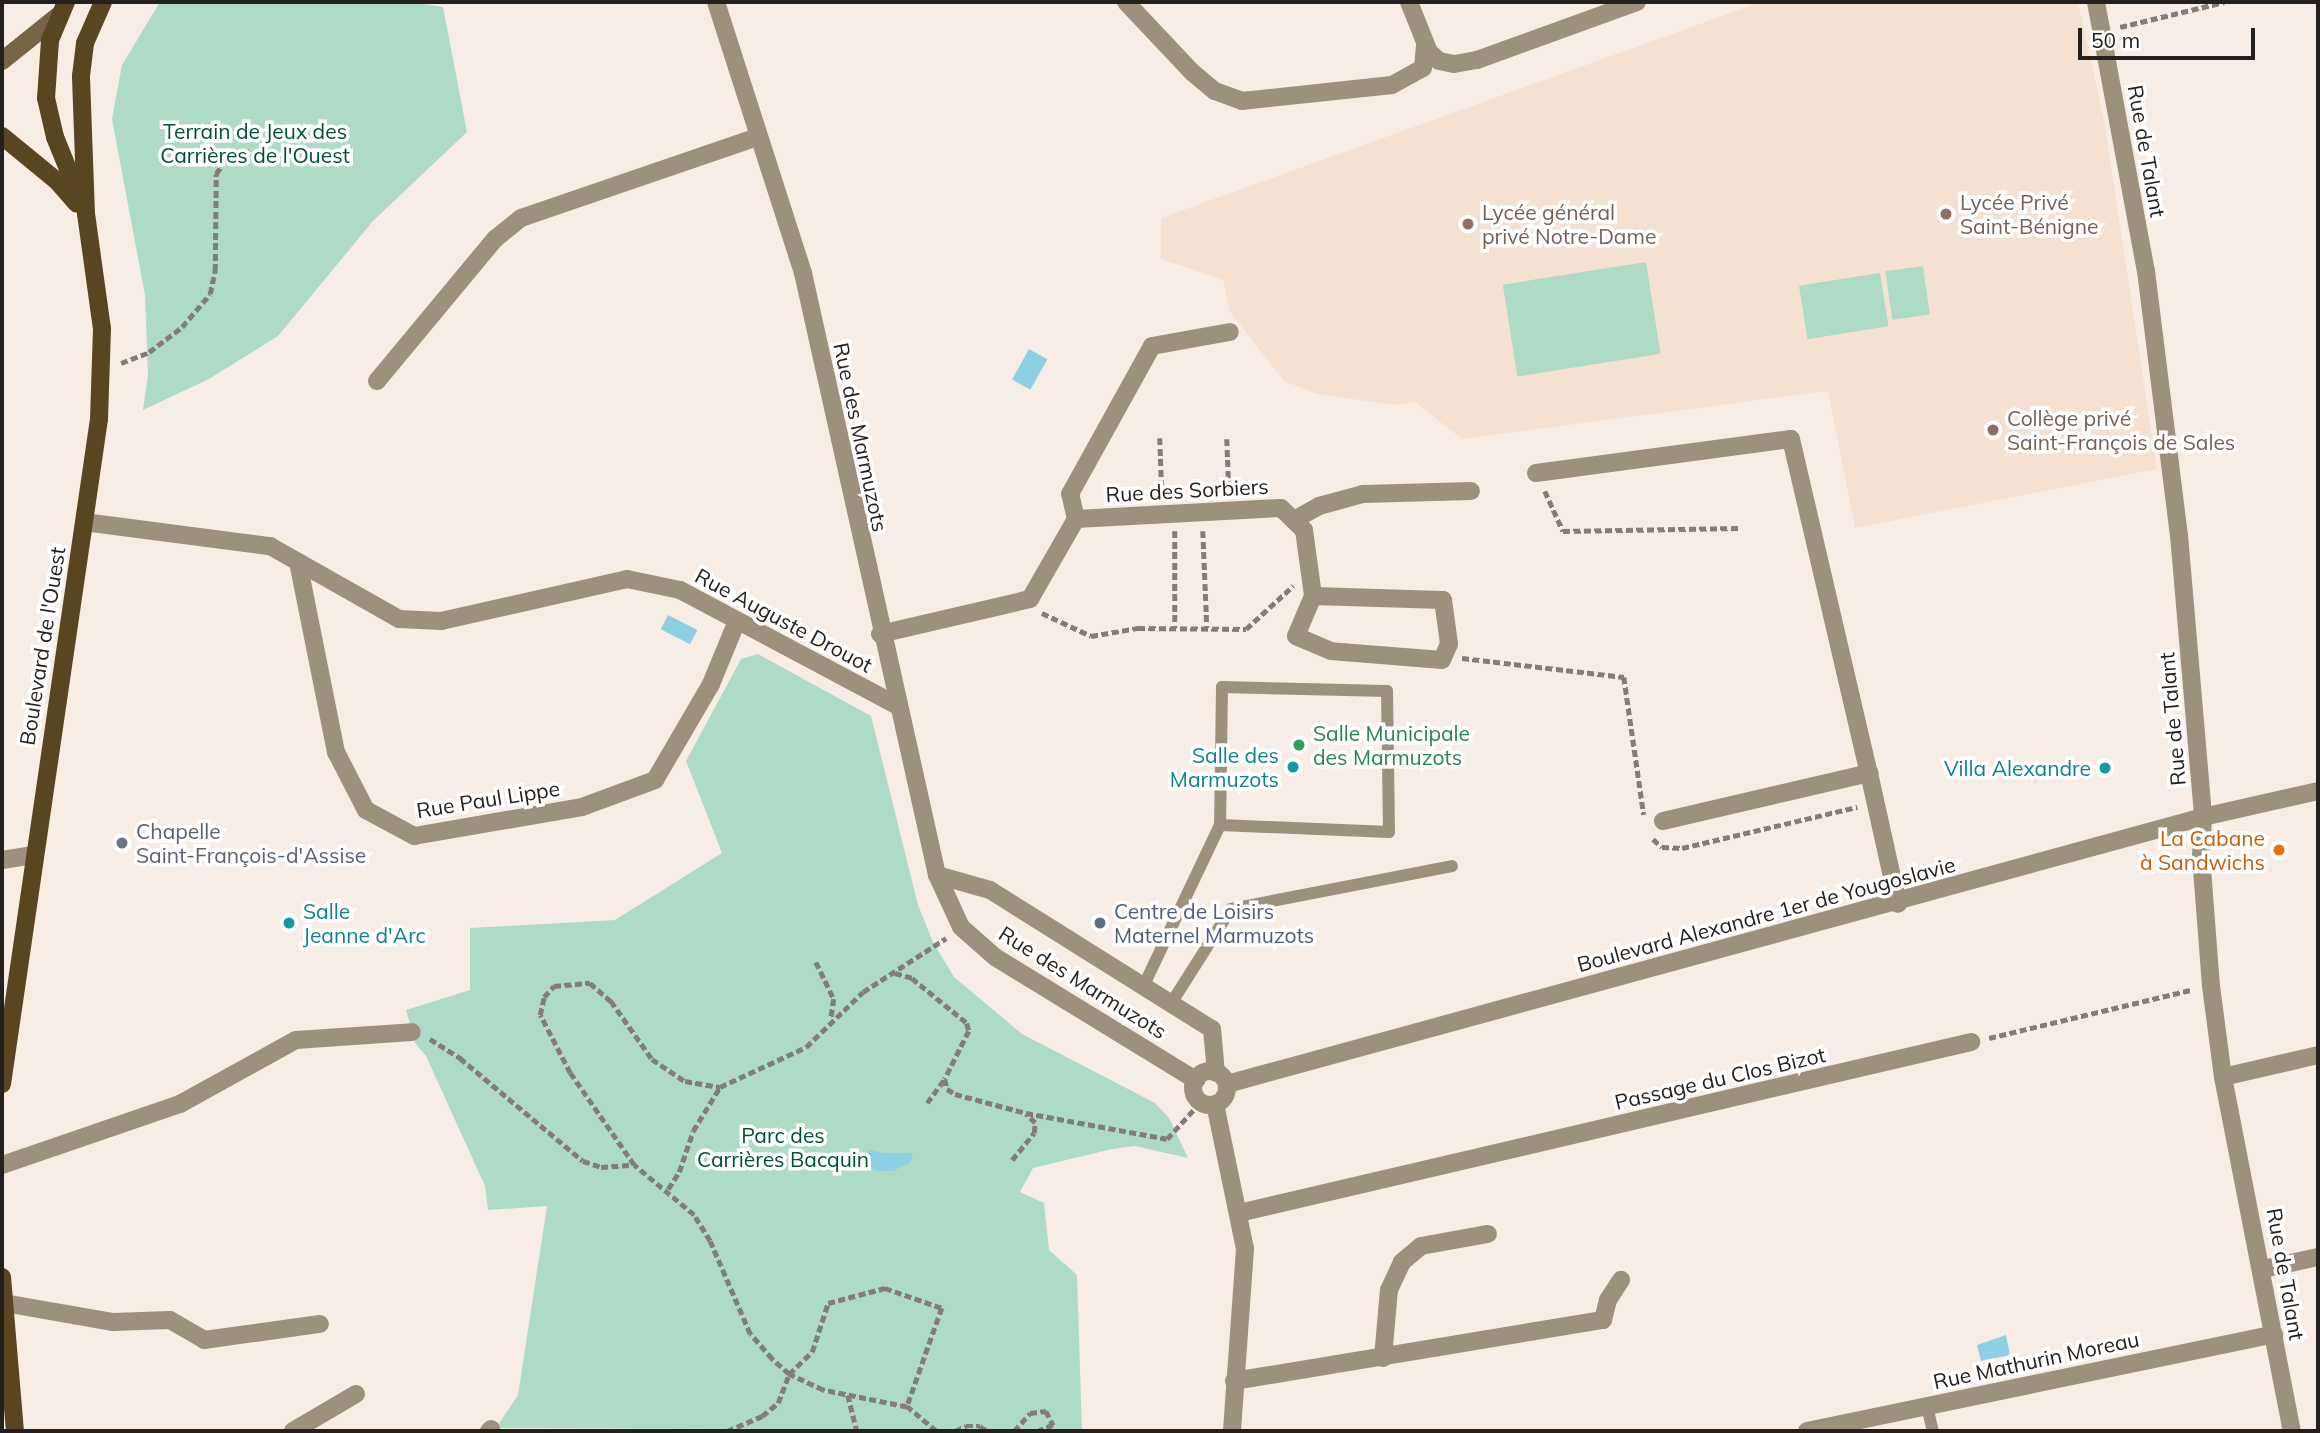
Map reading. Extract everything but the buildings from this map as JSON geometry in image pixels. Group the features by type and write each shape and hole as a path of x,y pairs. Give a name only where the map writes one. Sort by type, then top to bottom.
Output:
{"main road":[{"path":"62,9 81,2"},
{"name":"Boulevard de l'Ouest","path":"2,1084 104,370 99,297 86,214 81,76 85,43 103,2"},
{"name":"Boulevard de l'Ouest","path":"62,9 46,65 46,98 55,137 86,214"},
{"path":"2,136 57,181 86,214"},
{"path":"2,1277 15,1431"}],"street":[{"path":"1126,2 1214,91 1242,101 1392,85 1423,68 1425,45"},
{"path":"1409,2 1425,45 1439,61 1465,63 1637,2"},
{"name":"Rue de Talant","path":"2095,2 2155,336 2179,535 2203,817 2201,856 2211,986 2223,1077 2263,1269 2292,1431"},
{"name":"Rue des Marmuzots","path":"716,6 803,274 880,634 937,875 961,927 995,957 1196,1080"},
{"path":"2,61 62,9"},
{"path":"377,381 495,239 521,218 758,137"},
{"name":"Rue des Sorbiers","path":"1230,332 1152,346 1070,494 1076,519 1281,508 1294,520"},
{"path":"1536,473 1791,439 1898,904"},
{"path":"1313,596 1443,600 1449,628 1442,660 1362,654 1319,646 1296,636 1313,596 1304,530 1294,520 1319,506 1363,494 1471,491"},
{"path":"880,634 1030,598 1076,519"},
{"name":"Rue Auguste Drouot","path":"84,522 270,547 399,618 441,621 626,579 680,590 898,706"},
{"name":"Rue Paul Lippe","path":"298,562 336,752 366,810 414,836 582,807 655,780 711,684 737,621"},
{"path":"1663,821 1869,773"},
{"name":"Boulevard Alexandre 1er de Yougoslavie","path":"1222,1078 1898,904 2203,817 2318,791"},
{"path":"2,860 34,855"},
{"name":"Rue des Marmuzots","path":"937,875 990,890 1212,1029 1222,1078"},
{"path":"2,1165 180,1104 296,1040 412,1032"},
{"name":"Passage du Clos Bizot","path":"1239,1213 1971,1042"},
{"path":"2223,1077 2318,1055"},
{"path":"1208,1103 1226,1094 1222,1078 1207,1072 1196,1080 1195,1095 1208,1103 1239,1213 1245,1249 1232,1431"},
{"path":"1382,1357 1389,1290 1402,1262 1421,1246 1488,1234"},
{"path":"2263,1269 2318,1256"},
{"path":"1234,1381 1603,1320 1608,1300 1621,1280"},
{"path":"4,1303 113,1322 170,1320 204,1340 320,1325"},
{"name":"Rue Mathurin Moreau","path":"1807,1431 2274,1334"},
{"path":"293,1431 356,1394"}],"lane":[{"name":"Rue des Marmuzots","path":"1144,985 1220,825 1222,687 1387,691 1389,832 1220,825"},
{"name":"Rue des Marmuzots","path":"1172,1002 1231,909 1452,866"},
{"path":"1927,1406 1934,1431"}],"path":[{"path":"2102,31 2224,2"},
{"path":"104,370 149,352 182,327 210,295 215,271 216,174 228,157 249,151"},
{"path":"1160,438 1169,514 1175,628"},
{"path":"1227,439 1230,510"},
{"path":"1536,473 1563,531 1739,528"},
{"path":"1203,512 1207,628"},
{"path":"1030,598 1044,616 1091,636 1138,628 1246,629 1310,571"},
{"path":"1446,651 1456,657 1624,677"},
{"path":"936,1431 907,1408 823,1390 789,1374 750,1334 710,1241 694,1215 668,1189 634,1165 542,1025 541,1004 554,986 590,983 611,1001 652,1059 685,1082 720,1087 797,1052 827,1023 961,927"},
{"path":"816,962 834,999 835,1010 827,1023"},
{"path":"894,973 912,978 967,1023 969,1031 945,1079 927,1102"},
{"path":"1971,1042 2211,986"},
{"path":"412,1032 460,1058 583,1161 601,1167 634,1165"},
{"path":"945,1079 955,1094 1026,1113 1167,1139 1208,1103"},
{"path":"668,1189 679,1172 693,1131 720,1087"},
{"path":"1012,1160 1034,1133 1035,1123 1026,1113"},
{"path":"727,1431 762,1416 778,1403 789,1374 812,1352 828,1303 885,1288 942,1308 907,1408"},
{"path":"848,1395 857,1431"},
{"path":"1014,1431 1030,1413 1046,1411 1053,1425 1039,1431"},
{"path":"955,1431 980,1426 986,1431"}],"shaded area":[{"path":"1761,2 2078,2 2104,120 2157,469 1855,528 1828,391 1462,439 1415,402 1394,405 1317,394 1284,381 1230,312 1223,280 1161,259 1161,218"}],"green space":[{"name":"Terrain de Jeux des Carrières de l'Ouest","path":"160,2 410,2 443,7 467,132 373,221 278,336 209,379 143,410 148,375 145,295 112,119 122,65"},
{"path":"1646,262 1661,354 1517,377 1503,285"},
{"path":"1923,266 1930,315 1892,320 1885,271"},
{"path":"1880,273 1888,326 1807,339 1799,286"},
{"name":"Parc des Carrières Bacquin","path":"758,654 871,716 918,905 933,942 954,977 1022,1034 1155,1103 1169,1118 1188,1158 1135,1146 1112,1149 1033,1168 1020,1192 1044,1203 1049,1250 1077,1275 1082,1431 496,1428 518,1395 547,1206 488,1210 485,1186 426,1056 415,1043 406,1010 470,990 470,928 615,920 722,853 686,761 741,659"}],"water":[{"path":"1029,349 1047,359 1030,390 1012,380"},
{"path":"668,615 697,630 690,644 661,629"},
{"path":"870,1150 913,1153 910,1163 893,1171 877,1171 861,1165"},
{"path":"2006,1335 2010,1355 1981,1361 1977,1345"}],"place":[{"name":"Lycée Privé Saint-Bénigne","path":"1946,214"},
{"name":"Lycée général privé Notre-Dame","path":"1468,224"},
{"name":"Collège privé Saint-François de Sales","path":"1993,430"},
{"name":"Salle Municipale des Marmuzots","path":"1299,745"},
{"name":"Salle des Marmuzots","path":"1293,767"},
{"name":"Villa Alexandre","path":"2105,768"},
{"name":"Chapelle Saint-François-d'Assise","path":"122,843"},
{"name":"La Cabane à Sandwichs","path":"2279,850"},
{"name":"Salle Jeanne d'Arc","path":"289,923"},
{"name":"Centre de Loisirs Maternel Marmuzots","path":"1100,923"}]}
